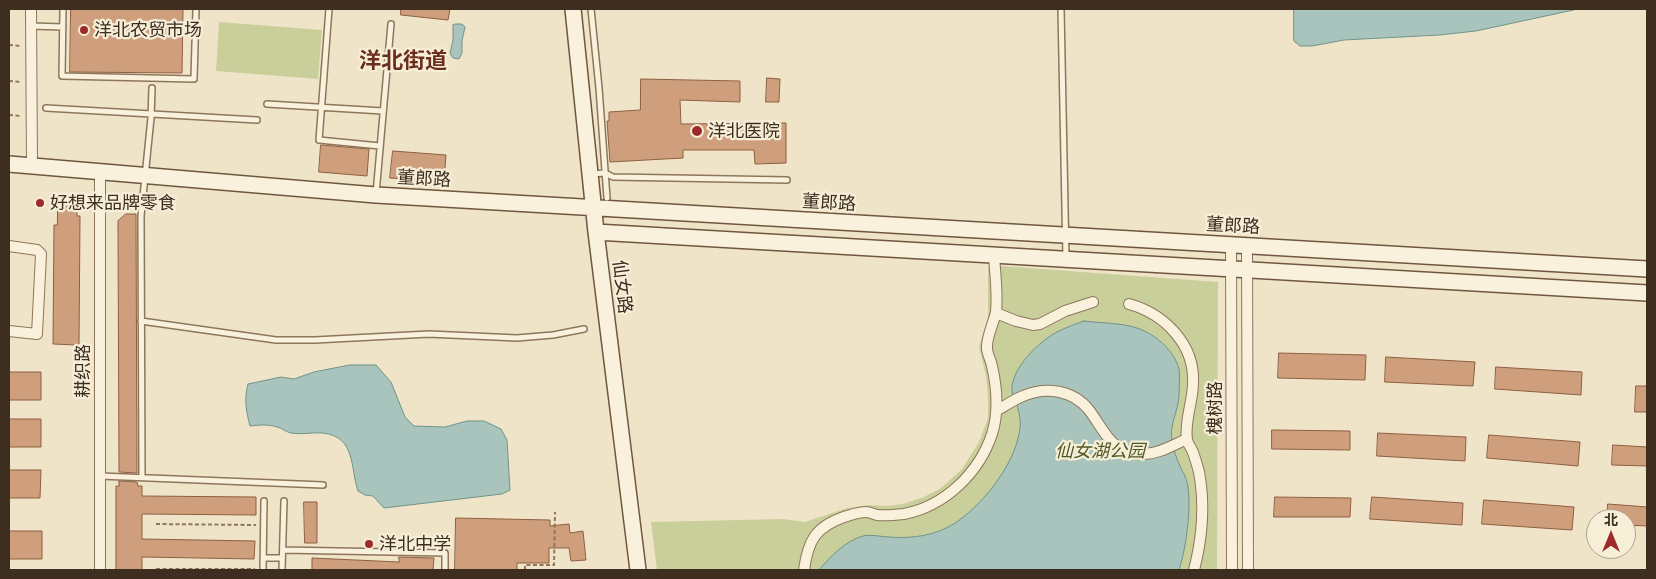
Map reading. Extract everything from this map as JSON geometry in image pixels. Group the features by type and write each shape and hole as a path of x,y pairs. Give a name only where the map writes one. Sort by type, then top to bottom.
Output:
{"street":[{"path":"31,9 32,166"},
{"name":"仙女路","path":"573,9 598,174 594,207 596,232 638,570"},
{"name":"董郎路","path":"9,164 376,195 1647,269"},
{"name":"耕织路","path":"100,172 100,570"},
{"path":"596,232 1647,293"},
{"name":"槐树路","path":"1231,245 1232,570"},
{"path":"9,246 37,250 41,254 37,334 9,331"},
{"name":"槐树路","path":"1247,246 1248,570"},
{"path":"804,570 807,551 813,538 832,521 856,513 868,512 878,515 905,513 932,504 956,488 970,475 991,436 996,418 995,378 987,348 996,313 994,255"},
{"path":"996,313 1016,321 1040,324 1065,311 1093,302"},
{"path":"1129,304 1150,312 1165,322 1177,334 1186,348 1191,365 1194,382 1187,423 1187,439 1198,472 1201,495 1200,541 1194,570"},
{"path":"996,411 1033,392 1054,390 1065,393 1084,404 1106,436 1122,449 1143,454 1158,452 1187,439"}],"lane":[{"path":"63,9 62,76 194,78 196,9"},
{"path":"330,9 319,140 380,146"},
{"path":"591,9 598,174 606,198"},
{"path":"1061,9 1066,259"},
{"path":"376,195 391,24"},
{"path":"31,26 62,27"},
{"path":"142,477 141,216 152,88"},
{"path":"267,104 383,111"},
{"path":"46,108 257,120"},
{"path":"598,174 613,177 787,180"},
{"path":"141,321 276,340 315,340 429,334 516,338 553,335 584,329"},
{"path":"100,476 323,485"},
{"path":"263,570 264,501"},
{"path":"282,570 284,501"},
{"path":"283,550 445,553 445,570"},
{"path":"263,558 282,558"}],"path":[{"path":"525,570 525,565 554,565 555,512"},
{"path":"156,524 263,525"},
{"path":"156,569 263,570"}],"green space":[{"path":"219,22 322,30 318,79 216,71"},
{"name":"仙女湖公园","path":"988,265 1218,282 1217,570 657,570 651,522 783,519 805,522 847,508 903,504 924,497 941,488 962,469 979,442 988,418 986,376 979,347 988,317"}],"water":[{"path":"1294,9 1578,9 1476,31 1344,40 1312,46 1300,46 1294,41"},
{"path":"462,24 465,27 462,53 459,59 453,58 450,53 453,40 453,25"},
{"path":"1084,321 1125,325 1150,334 1173,355 1179,369 1179,396 1171,435 1176,457 1188,485 1189,509 1186,537 1179,570 819,570 838,550 856,538 866,535 917,537 943,530 969,513 998,480 1013,454 1020,428 1020,419 1012,391 1013,382 1021,365 1035,348 1051,335"},
{"path":"350,365 376,365 391,382 405,417 414,426 445,427 467,421 484,421 501,429 507,440 510,490 502,494 384,508 373,496 365,495 358,491 350,455 341,440 323,433 299,434 270,425 250,426 246,405 248,384 281,377 294,379 314,372"}],"building":[{"path":"71,9 183,9 182,73 70,72"},
{"path":"401,9 450,9 448,20 401,15"},
{"path":"767,78 780,79 779,102 766,102"},
{"path":"641,79 740,81 740,102 680,100 681,124 786,123 786,163 755,164 754,150 683,150 683,158 610,162 607,121 609,121 609,112 640,110"},
{"path":"321,145 369,149 367,176 319,172"},
{"path":"393,151 446,155 444,182 390,178"},
{"path":"58,203 71,204 71,208 77,208 77,216 80,216 79,344 76,345 53,344 54,225 57,225"},
{"path":"126,214 136,214 137,473 119,472 118,221"},
{"path":"1279,353 1366,355 1365,380 1278,378"},
{"path":"1386,357 1475,362 1473,386 1385,382"},
{"path":"1496,367 1582,372 1581,395 1495,389"},
{"path":"9,372 41,372 41,400 9,400"},
{"path":"1636,386 1647,386 1647,412 1635,412"},
{"path":"9,419 41,419 41,447 9,447"},
{"path":"1272,430 1350,431 1350,450 1272,449"},
{"path":"1378,433 1466,437 1465,461 1377,456"},
{"path":"1489,435 1580,442 1578,466 1487,458"},
{"path":"1613,445 1647,447 1647,466 1612,465"},
{"path":"9,470 41,470 40,498 9,498"},
{"path":"119,481 137,482 138,486 142,486 142,496 256,497 256,515 142,514 142,539 255,541 254,559 142,557 142,570 116,570 116,486 119,486"},
{"path":"1275,497 1351,498 1350,517 1274,517"},
{"path":"1372,497 1463,503 1462,525 1370,519"},
{"path":"1484,500 1574,507 1572,530 1482,524"},
{"path":"304,502 317,502 317,543 305,543"},
{"path":"1608,504 1647,507 1647,526 1636,525 1636,509 1608,509"},
{"path":"456,518 550,520 550,526 569,524 570,533 583,531 586,560 571,561 569,548 549,548 549,563 517,563 517,570 455,570"},
{"path":"9,531 42,531 42,559 9,559"},
{"path":"399,557 434,558 433,570 312,570 312,558 399,562"}],"place":[{"name":"洋北农贸市场","path":"84,30"},
{"name":"洋北医院","path":"697,131"},
{"name":"好想来品牌零食","path":"40,203"},
{"name":"洋北中学","path":"369,544"}],"district":[{"name":"洋北街道","path":"403,61"}]}
